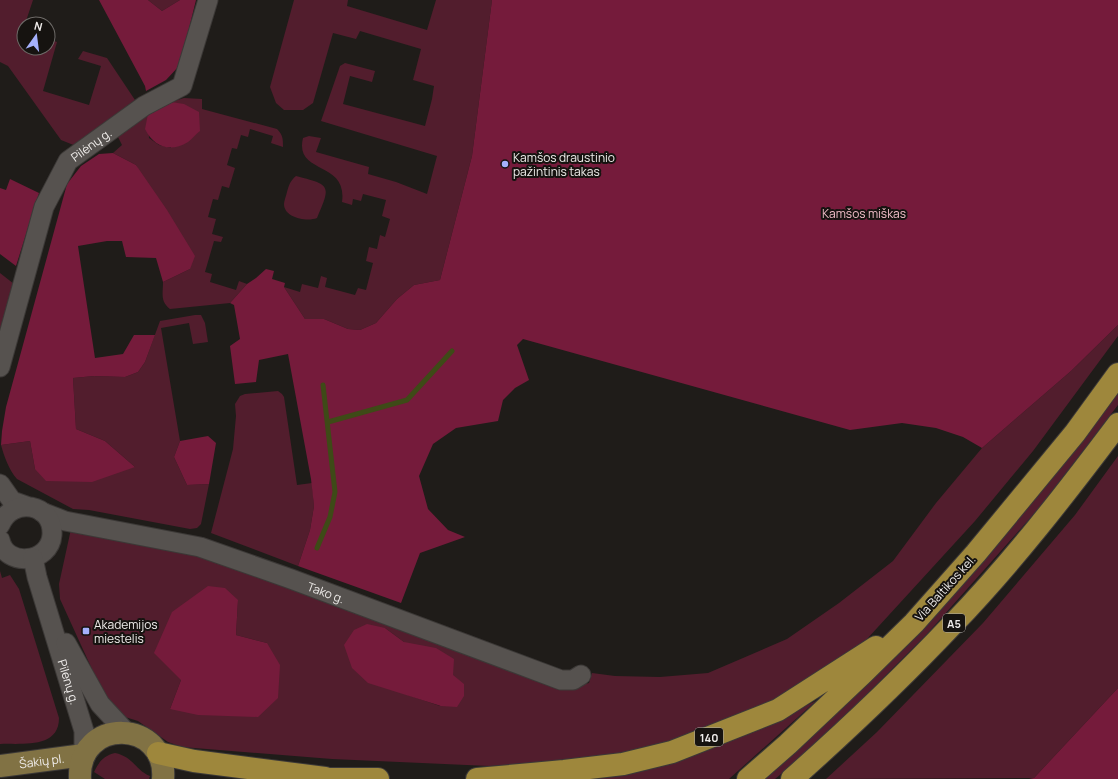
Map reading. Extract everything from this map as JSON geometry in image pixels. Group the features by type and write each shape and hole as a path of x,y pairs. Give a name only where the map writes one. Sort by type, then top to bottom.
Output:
{"highway":[{"name":"Via Baltikos kel.","path":"748,779 788,744 914,622 976,553 1066,445 1118,374"},
{"name":"A5","path":"792,779 854,723 952,625 1082,473 1118,424"},
{"name":"140","path":"477,779 623,764 672,752 778,710 914,622"},
{"path":"158,754 194,761 321,779 378,779"}],"main road":[{"path":"80,779 81,763 89,747 97,740 115,732 136,734 152,745 162,763 163,779"},
{"name":"Šakių pl.","path":"0,766 84,755"},
{"name":"Šakių pl.","path":"0,779 5,779"}],"street":[{"name":"Pilėnų g.","path":"0,367 44,207 68,160 144,106 182,86 208,0"},
{"path":"0,484 12,501 34,509 48,518 52,535 46,550 40,555 33,558 23,559 14,557 6,551 0,540"},
{"path":"0,524 10,511 18,507 34,509"},
{"path":"0,509 0,524"},
{"name":"Tako g.","path":"34,509 65,521 200,547 291,579 561,680 573,680 581,675"},
{"path":"52,535 65,521"},
{"name":"Pilėnų g.","path":"33,558 37,577 84,731 84,755"},
{"name":"Pilėnų g.","path":"48,610 100,704 126,732"}],"shaded area":[{"path":"0,0 33,0 28,16 16,16 16,56 53,56 43,91 89,105 101,66 78,59 83,51 107,58 135,100 76,146 61,140 8,66 0,62"},
{"path":"148,0 180,0 162,11"},
{"path":"294,0 348,0 347,6 427,30 436,0 492,0 472,156 440,280 414,285 397,299 376,323 360,330 348,329 324,319 305,319 284,287 300,292 302,284 318,288 321,276 327,278 325,287 355,295 358,288 366,290 373,263 366,261 369,247 377,249 380,235 385,237 390,219 382,216 386,200 363,194 361,201 353,199 352,205 342,202 342,189 337,179 306,158 302,150 303,138 309,136 321,138 316,152 369,167 368,174 396,182 427,194 437,156 321,121 340,66 345,63 375,71 372,82 350,76 343,104 425,126 434,86 413,80 421,49 360,31 356,39 333,33 313,103 303,110 284,110 276,103 270,87"},
{"path":"184,98 202,99 202,109 277,129 282,137 283,147 271,143 273,136 250,129 248,137 241,135 237,149 232,148 227,165 235,168 229,188 222,186 218,200 213,199 208,217 216,219 212,234 223,237 221,242 214,241 205,272 212,274 210,282 236,290 239,281 247,284 230,303 170,309 163,300 163,282 190,269 136,165 113,153 122,145 118,137 148,114 149,138 159,145 171,148 171,102"},
{"path":"296,176 316,182 325,188 325,199 317,218 297,218 288,213 285,209 284,203 288,187"},
{"path":"0,273 14,284 0,341"},
{"path":"201,315 205,323 208,342 193,344 189,323 161,328 180,441 174,457 187,485 209,484 201,524 197,528 190,529 89,510 73,509 17,479 9,467 1,445 30,441 35,469 135,467 105,441 76,429 73,378 94,376 125,377 138,372 145,362 160,321"},
{"path":"1118,325 1118,336 1033,451 975,521 867,639 822,673 778,700 676,740 604,757 551,763 489,766 332,759 182,747 168,742 138,721 112,713 60,599 59,584 71,529 182,549 576,686 589,683 592,673 615,676 660,677 708,673 787,639 839,603 893,561 936,503 982,448 1071,371","holes":["238,600 236,635 267,643 170,709 181,680","385,628 404,642 440,706 405,694"]},
{"path":"278,391 284,397 297,485 312,483 314,506 310,530 298,566 211,533 233,449 236,416 235,404 240,396 245,394"},
{"path":"1118,391 1118,405 1039,508 927,634 815,746 775,779 762,779"},
{"path":"1118,456 1118,688 1034,778 826,779 877,732 983,623 1075,515"},
{"path":"0,571 2,578 10,575 19,589 59,718 57,728 53,735 46,740 28,744 0,744"},
{"path":"816,701 729,779 586,779 768,722"},
{"path":"115,753 130,760 150,776 149,779 105,779 94,772 102,760"}],"green space":[{"path":"99,0 148,0 162,11 180,0 196,0 180,65 166,80 146,91 145,86"},
{"name":"Kamšos miškas","path":"492,0 1118,0 1118,325 1071,371 982,448 963,437 936,428 902,423 850,430 523,339 517,345 529,380 515,388 503,400 498,421 456,428 433,444 419,476 428,509 448,530 465,537 420,553 401,603 298,566 310,530 314,506 311,479 288,354 259,360 256,382 235,384 230,346 240,339 234,305 230,303 247,284 266,269 274,271 272,279 285,283 284,287 305,319 324,319 348,329 360,330 376,323 397,299 414,285 440,280 472,156"},
{"path":"171,102 184,104 199,112 200,131 188,142 175,147 158,144 145,129 148,114"},
{"path":"113,153 136,165 167,210 195,256 190,269 163,282 156,258 126,257 122,241 107,241 78,246 95,358 123,354 134,335 155,335 145,362 138,372 125,377 94,376 73,378 76,429 105,441 135,467 92,482 46,481 35,469 30,441 1,445 6,407 67,184 81,166 99,154"},
{"path":"10,179 39,193 16,266 0,254 0,188 6,190"},
{"path":"208,436 216,443 209,484 187,485 174,457 180,441"},
{"path":"208,586 225,588 238,600 236,635 267,643 280,665 278,698 258,717 198,715 170,709 181,680 154,653 172,612"},
{"path":"367,624 385,628 404,642 436,648 454,659 453,675 464,684 464,696 457,707 441,706 368,683 352,668 344,645 354,630"},
{"path":"1118,688 1118,779 1029,779 1034,778"}],"waterway":[{"path":"328,422 407,400 452,351"},
{"path":"317,548 330,517 335,492 323,385"}],"place":[{"name":"Kamšos draustinio pažintinis takas","path":"505,164"},
{"name":"Akademijos miestelis","path":"86,631"}]}
